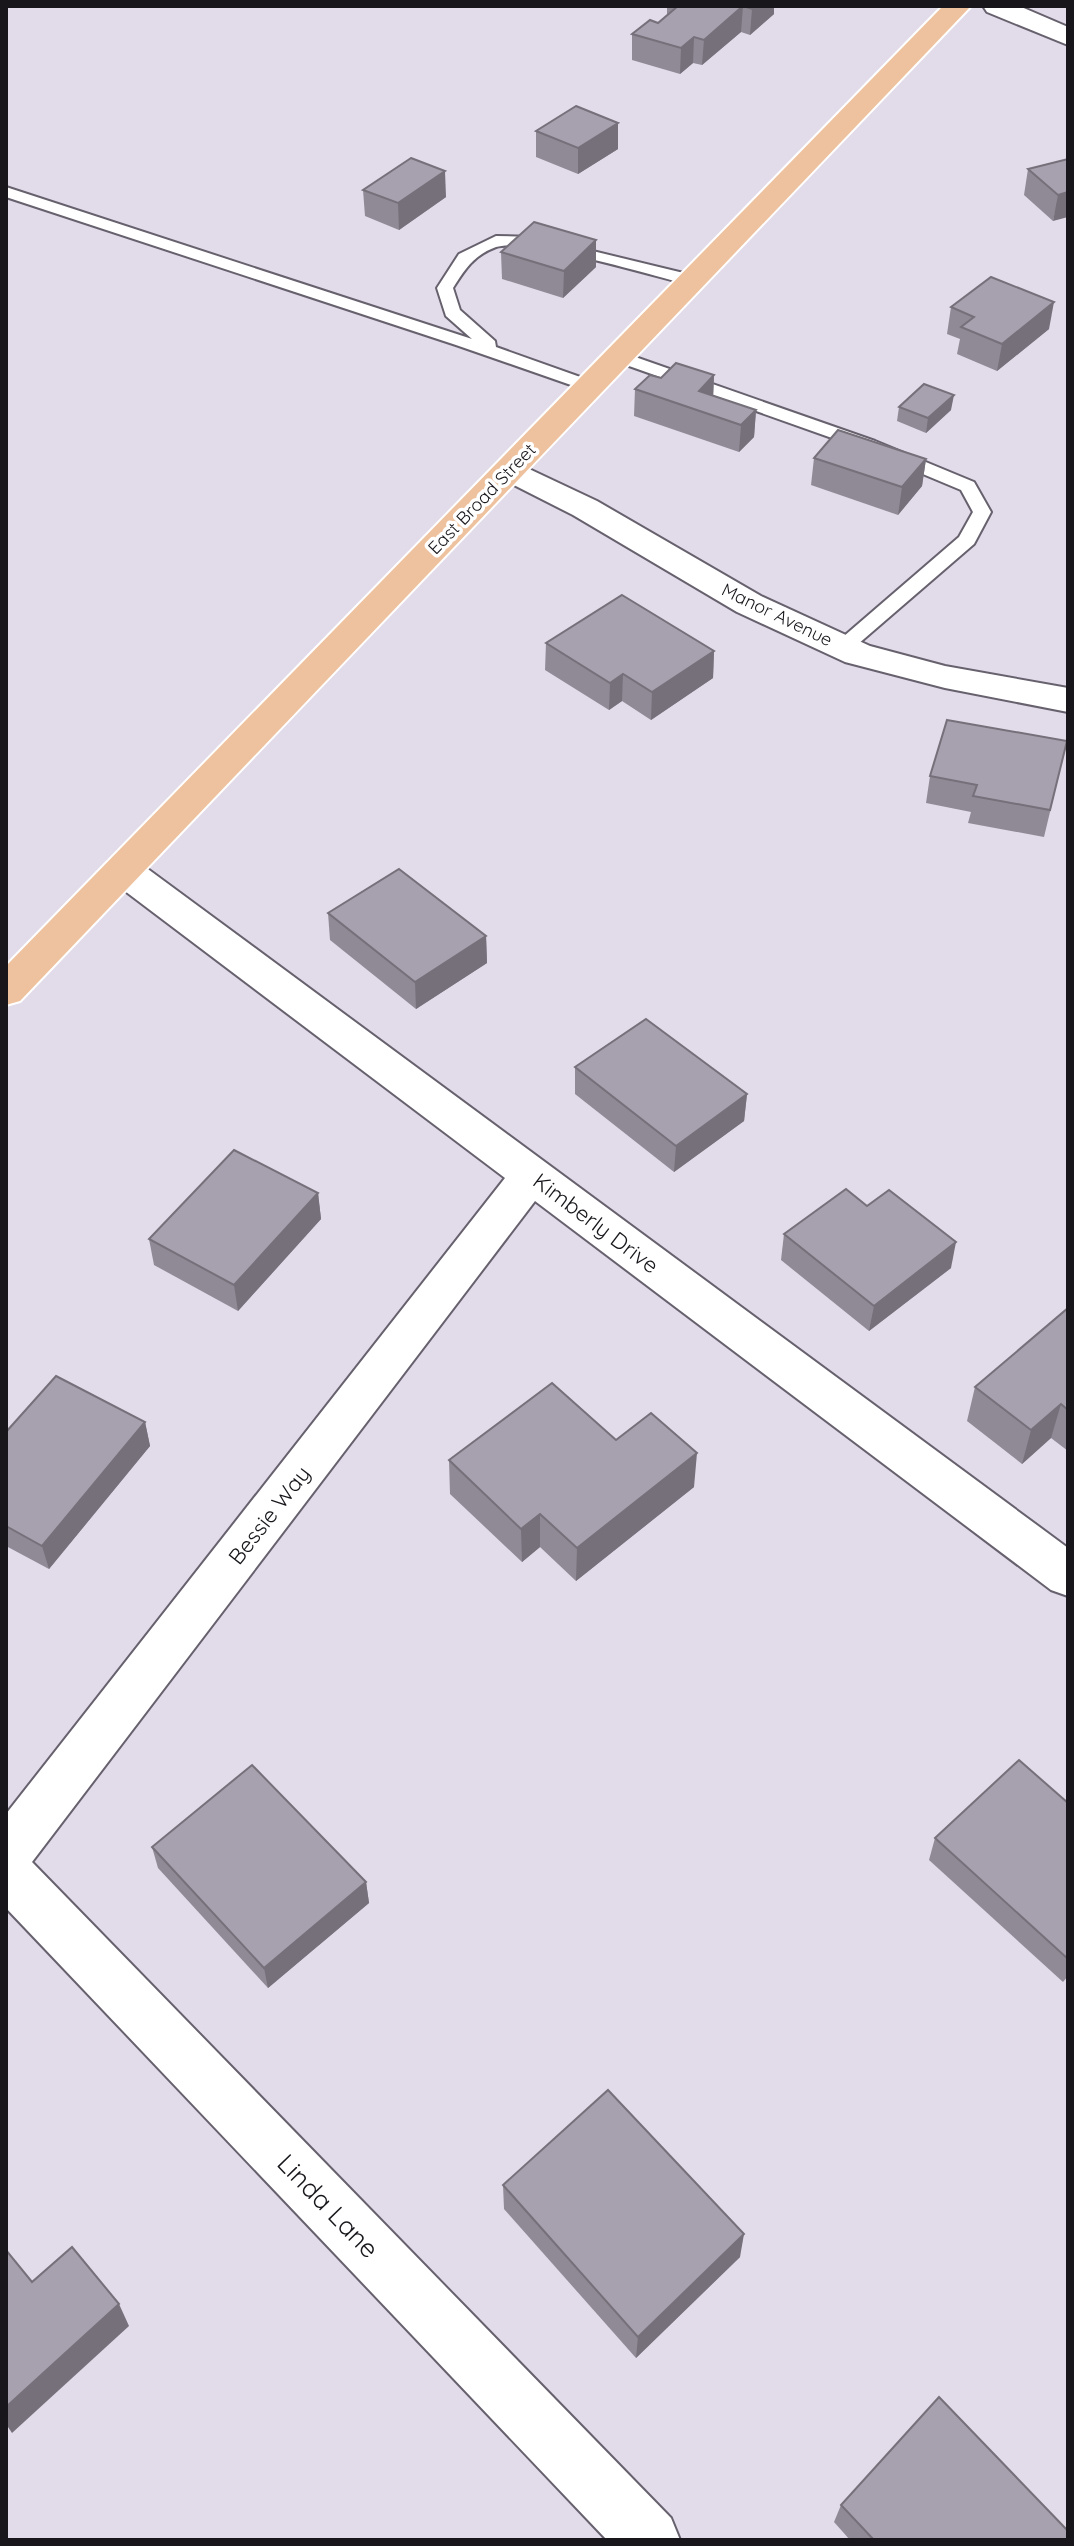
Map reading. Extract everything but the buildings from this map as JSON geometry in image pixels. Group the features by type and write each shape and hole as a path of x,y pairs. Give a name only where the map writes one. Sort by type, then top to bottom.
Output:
{"main road":[{"name":"East Broad Street","path":"6,991 958,6"}],"street":[{"path":"996,6 1068,37"},
{"name":"Manor Avenue","path":"510,470 585,508 749,604 843,647 945,677 1068,700"},
{"name":"Kimberly Drive","path":"123,870 1068,1575"},
{"name":"Bessie Way","path":"6,1855 531,1175"},
{"name":"Linda Lane","path":"6,1871 649,2540"}],"lane":[{"path":"6,192 591,387"},
{"path":"499,354 452,312 445,288 465,257 496,241 535,242 694,281"},
{"path":"621,357 869,445 968,486 982,512 967,540 843,647"}]}
